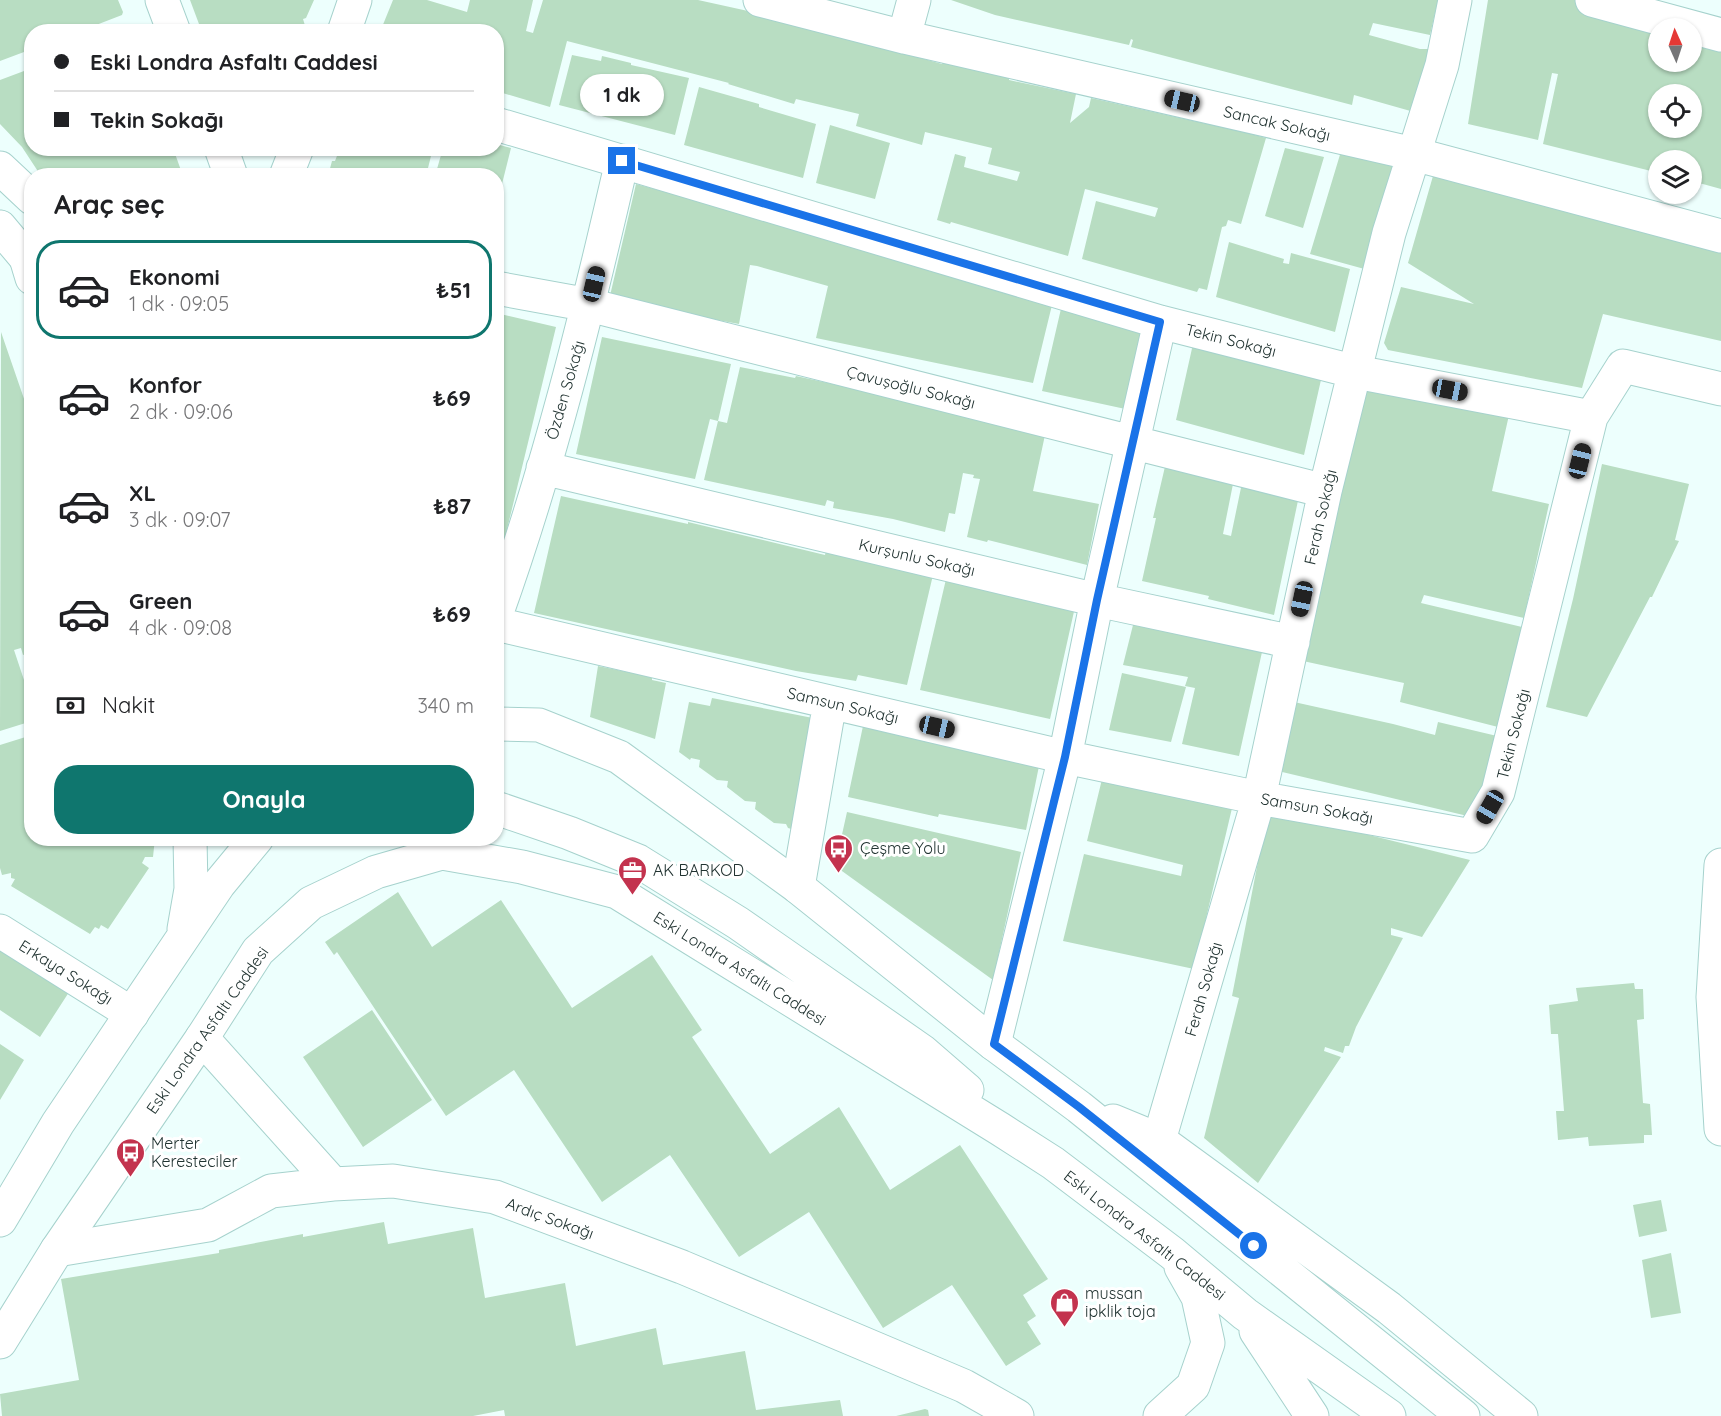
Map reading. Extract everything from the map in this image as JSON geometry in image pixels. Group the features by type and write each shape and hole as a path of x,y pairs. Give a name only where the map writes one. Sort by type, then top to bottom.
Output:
{"street":[{"path":"162,0 171,24"},
{"path":"347,24 356,0"},
{"name":"Sancak Sokağı","path":"760,0 904,37 1414,154 1721,236"},
{"path":"904,37 914,0"},
{"name":"Ferah Sokağı","path":"1159,1140 1259,798 1325,491 1389,234 1442,65 1455,0"},
{"path":"1592,0 1721,35"},
{"name":"Tekin Sokağı","path":"504,126 1160,322 1356,372 1591,417"},
{"name":"Özden Sokağı","path":"504,592 532,513 589,305 622,161"},
{"path":"0,168 24,190"},
{"path":"0,227 24,260"},
{"name":"Çavuşoğlu Sokağı","path":"504,289 589,305 1325,491"},
{"path":"994,1044 1065,757 1097,600 1160,322"},
{"name":"Tekin Sokağı","path":"1472,836 1498,792 1591,417 1623,366 1721,389"},
{"name":"Kurşunlu Sokağı","path":"543,468 1097,600 1293,642"},
{"name":"Samsun Sokağı","path":"504,611 830,702 1065,757 1259,798 1472,836"},
{"path":"798,887 830,702"},
{"path":"504,724 539,725 619,757 798,887 994,1044 1079,1107 1463,1416"},
{"path":"504,811 569,833 638,861 738,923 922,1050 1053,1163"},
{"path":"182,940 191,889 190,846"},
{"path":"0,1220 58,1123 219,884 250,846"},
{"name":"Eski Londra Asfaltı Caddesi","path":"0,1342 57,1250 202,1038 258,951 311,903 376,872 442,853 522,867 617,892 1053,1163 1172,1253 1245,1314 1389,1416"},
{"path":"1721,865 1713,997 1721,1129"},
{"name":"Erkaya Sokağı","path":"0,931 132,1014"},
{"path":"202,1038 333,1184"},
{"path":"1079,1107 1159,1140 1389,1308 1521,1416"},
{"name":"Ardıç Sokağı","path":"57,1250 208,1225 272,1191 333,1184 393,1181 495,1197 682,1267 964,1386 1017,1416"},
{"path":"1160,1416 1193,1386 1208,1343 1198,1297 1172,1253"},
{"path":"1245,1314 1312,1416"},
{"path":"964,1386 981,1416"}],"building":[{"path":"0,0 118,0 122,15 99,24 24,24 24,52 0,61"},
{"path":"190,0 314,0 306,18 303,19 305,24 199,24"},
{"path":"393,0 427,0 467,12 470,0 533,0 526,31 533,33 543,0 698,0 748,11 749,9 942,64 943,62 1009,78 1009,80 1076,94 1070,123 1089,107 1091,98 1207,124 1206,122 1266,138 1241,224 1228,220 1226,226 1222,227 1207,290 1199,288 1197,292 1082,259 1096,201 1155,217 1158,208 1085,189 1068,256 937,220 955,154 966,157 964,167 1017,181 1020,172 988,164 992,148 925,132 922,145 856,126 859,114 796,99 794,104 729,83 567,41 550,107 504,93 504,24 383,24"},
{"path":"951,0 1438,0 1430,35 1373,23 1369,35 1420,49 1429,49 1414,112 1354,95 1352,105 1131,47 1133,40 1131,39 1129,45 995,15"},
{"path":"1488,0 1586,0 1648,24 1648,72 1702,72 1702,32 1721,37 1721,189 1702,184 1702,150 1648,150 1648,170 1543,144 1558,74 1552,73 1538,140 1468,124"},
{"path":"572,55 601,61 602,56 689,78 675,135 559,105"},
{"path":"24,71 24,150 0,124 0,80"},
{"path":"699,87 759,104 759,107 816,124 803,178 684,145"},
{"path":"830,125 890,143 875,199 816,183"},
{"path":"504,146 511,148 504,176 504,168 437,168 441,156 504,156"},
{"path":"1285,148 1324,157 1303,228 1265,216"},
{"path":"1342,148 1401,162 1368,270 1310,254"},
{"path":"28,156 176,156 180,168 36,168"},
{"path":"337,156 431,156 428,168 330,168 332,161 335,161"},
{"path":"1435,169 1721,240 1721,341 1603,314 1582,388 1388,350 1384,343 1401,287 1474,304 1408,263"},
{"path":"636,184 767,219 1052,305 1033,383 816,338 828,286 757,266 750,265 739,324 609,300"},
{"path":"1229,242 1284,259 1283,263 1289,264 1291,253 1350,269 1335,332 1216,297"},
{"path":"1063,300 1148,323 1130,410 1042,391"},
{"path":"504,315 556,327 504,542"},
{"path":"1,332 24,399 24,655 21,648 14,650 24,680 24,724 0,731"},
{"path":"1195,335 1323,371 1304,455 1176,420"},
{"path":"602,337 731,364 718,421 710,419 695,479 576,454"},
{"path":"740,367 860,390 1045,435 1033,491 1099,504 1087,565 988,540 987,542 967,537 980,479 973,478 974,475 963,473 955,514 949,513 945,532 893,519 833,508 834,502 827,500 825,506 704,480 718,421 727,423"},
{"path":"1366,381 1509,415 1492,491 1549,504 1524,618 1424,595 1421,603 1522,627 1498,727 1400,702 1404,683 1303,661"},
{"path":"1167,458 1235,474 1223,534 1231,536 1243,478 1300,491 1274,615 1208,599 1209,596 1142,581"},
{"path":"1602,464 1689,484 1675,540 1679,541 1652,597 1587,717 1546,707 1573,599"},
{"path":"561,496 688,524 688,522 825,555 826,550 933,575 907,685 858,675 856,681 796,671 534,613"},
{"path":"947,575 1075,607 1050,719 920,690"},
{"path":"1135,617 1264,643 1239,756 1182,744 1195,688 1185,686 1188,677 1123,665"},
{"path":"598,666 652,677 652,680 666,683 655,739 590,717"},
{"path":"1122,673 1186,687 1171,742 1109,730"},
{"path":"712,698 818,719 795,830 788,828 786,824 774,823 755,809 756,802 745,801 727,787 728,781 717,780 699,767 700,760 691,758 690,760 679,752 689,702 710,706"},
{"path":"1294,702 1435,735 1438,722 1497,736 1476,818 1278,771"},
{"path":"863,726 1039,766 1026,830 939,814 938,817 848,797"},
{"path":"24,738 24,846 154,846 153,857 145,857 142,863 149,868 108,929 101,925 99,929 95,927 90,934 11,886 15,879 11,878 11,873 2,875 0,868 0,745"},
{"path":"1103,775 1233,804 1194,969 1063,941 1084,854 1181,876 1183,865 1087,841"},
{"path":"1268,810 1470,860 1422,937 1391,928 1391,935 1403,938 1356,1027 1349,1046 1345,1046 1343,1053 1325,1047 1324,1051 1341,1057 1258,1183 1204,1138 1239,998 1232,996"},
{"path":"847,812 1021,852 993,980 835,866"},
{"path":"398,892 432,947 501,900 572,1008 652,955 702,1030 692,1037 770,1154 839,1107 890,1190 960,1145 1048,1279 1023,1295 1036,1316 1027,1322 1041,1344 1006,1366 952,1285 883,1328 809,1212 739,1257 670,1155 602,1202 514,1070 446,1116 337,952 334,955 325,942"},
{"path":"0,941 71,989 40,1037 0,1010"},
{"path":"1634,983 1635,989 1643,989 1644,1019 1637,1020 1643,1103 1650,1104 1652,1135 1644,1135 1644,1143 1589,1146 1588,1137 1558,1140 1556,1111 1564,1111 1558,1034 1551,1034 1549,1005 1578,1001 1576,988"},
{"path":"372,1010 432,1100 363,1147 303,1057"},
{"path":"0,1044 24,1060 0,1100"},
{"path":"1661,1200 1667,1231 1639,1237 1633,1205"},
{"path":"384,1222 388,1244 473,1228 485,1298 565,1283 576,1346 656,1328 663,1365 745,1351 756,1410 840,1400 843,1416 505,1416 504,1410 473,1416 2,1416 0,1394 79,1380 61,1279 219,1253 219,1250 303,1234 303,1237"},
{"path":"1671,1253 1681,1313 1651,1318 1642,1260"},
{"path":"928,1410 929,1416 896,1416"}],"place":[{"name":"Çeşme Yolu","path":"839,874"},
{"name":"AK BARKOD","path":"632,896"},
{"name":"Merter Keresteciler","path":"130,1178"},
{"name":"mussan ipklik toja","path":"1064,1328"}],"route":[{"path":"622,161 1160,322 1097,600 1065,757 994,1044 1079,1107 1254,1246"}]}
